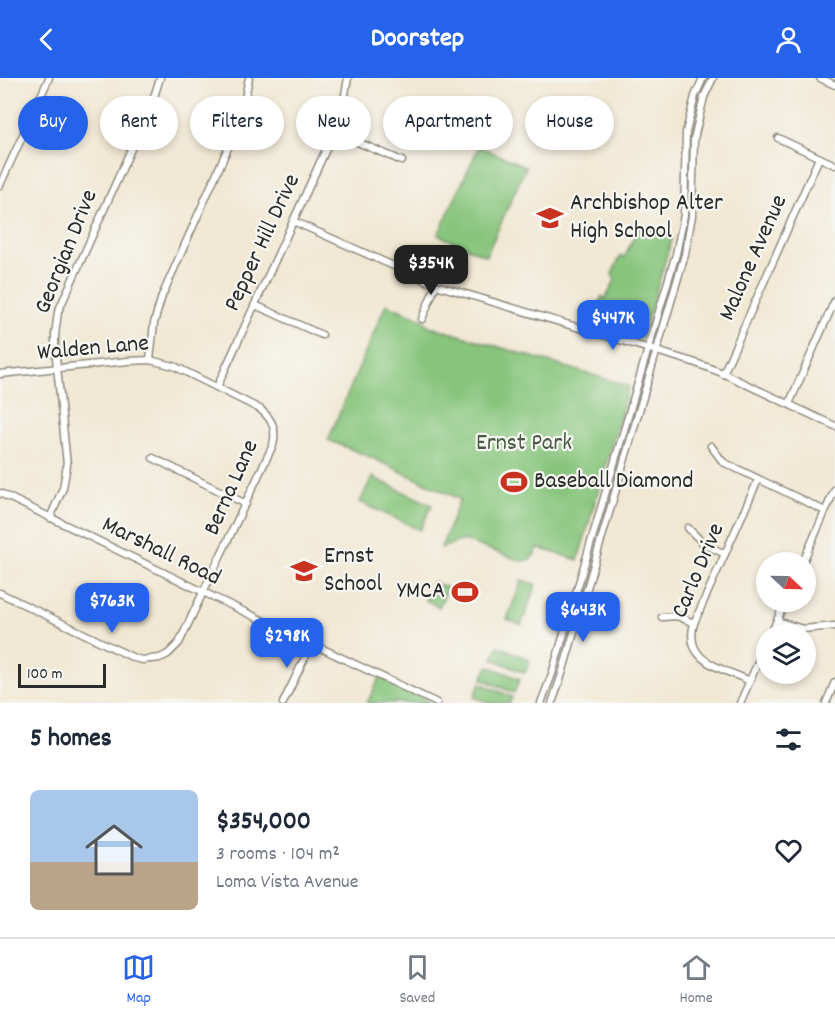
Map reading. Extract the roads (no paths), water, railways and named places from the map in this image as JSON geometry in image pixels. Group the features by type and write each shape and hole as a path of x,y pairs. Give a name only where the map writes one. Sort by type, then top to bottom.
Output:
{"street":[{"path":"0,185 49,78"},
{"name":"Georgian Drive","path":"50,518 63,488 67,465 55,335 58,312 62,298 153,100 160,78"},
{"path":"150,360 157,309 235,132 242,113 249,78"},
{"name":"Pepper Hill Drive","path":"345,96 348,78"},
{"path":"541,703 552,674 681,234 685,203 686,132 695,96 703,78"},
{"path":"552,703 690,234 694,197 694,139 704,97 713,78"},
{"path":"820,78 835,85"},
{"path":"778,138 835,165"},
{"path":"371,148 402,161"},
{"name":"Pepper Hill Drive","path":"218,387 326,150"},
{"name":"Malone Avenue","path":"723,374 819,158"},
{"path":"293,221 436,285 693,362 835,426"},
{"path":"422,319 436,285"},
{"path":"789,405 835,300"},
{"path":"255,305 322,335"},
{"name":"Walden Lane","path":"0,374 150,360 174,366 260,409 271,420 274,430"},
{"name":"Berna Lane","path":"0,593 128,656 142,660 160,658 174,649 182,639 205,593 273,445 274,430"},
{"path":"711,446 723,462 825,511"},
{"path":"153,458 246,504"},
{"name":"Carlo Drive","path":"750,681 700,656 691,639 694,623 758,480"},
{"path":"807,552 835,489"},
{"name":"Marshall Road","path":"0,493 312,645 437,703"},
{"path":"599,513 608,515"},
{"path":"688,528 704,544 725,554"},
{"path":"776,624 781,612"},
{"path":"662,617 671,615 694,623"},
{"path":"777,621 803,629 835,627"},
{"path":"283,703 312,645"},
{"path":"740,703 756,667"},
{"path":"826,703 835,682"}],"place":[{"name":"Archbishop Alter High School","path":"550,218"},
{"name":"Baseball Diamond","path":"514,482"},
{"name":"Ernst School","path":"304,571"},
{"name":"YMCA","path":"465,592"}],"park label":[{"name":"Ernst Park","path":"524,444"}]}
